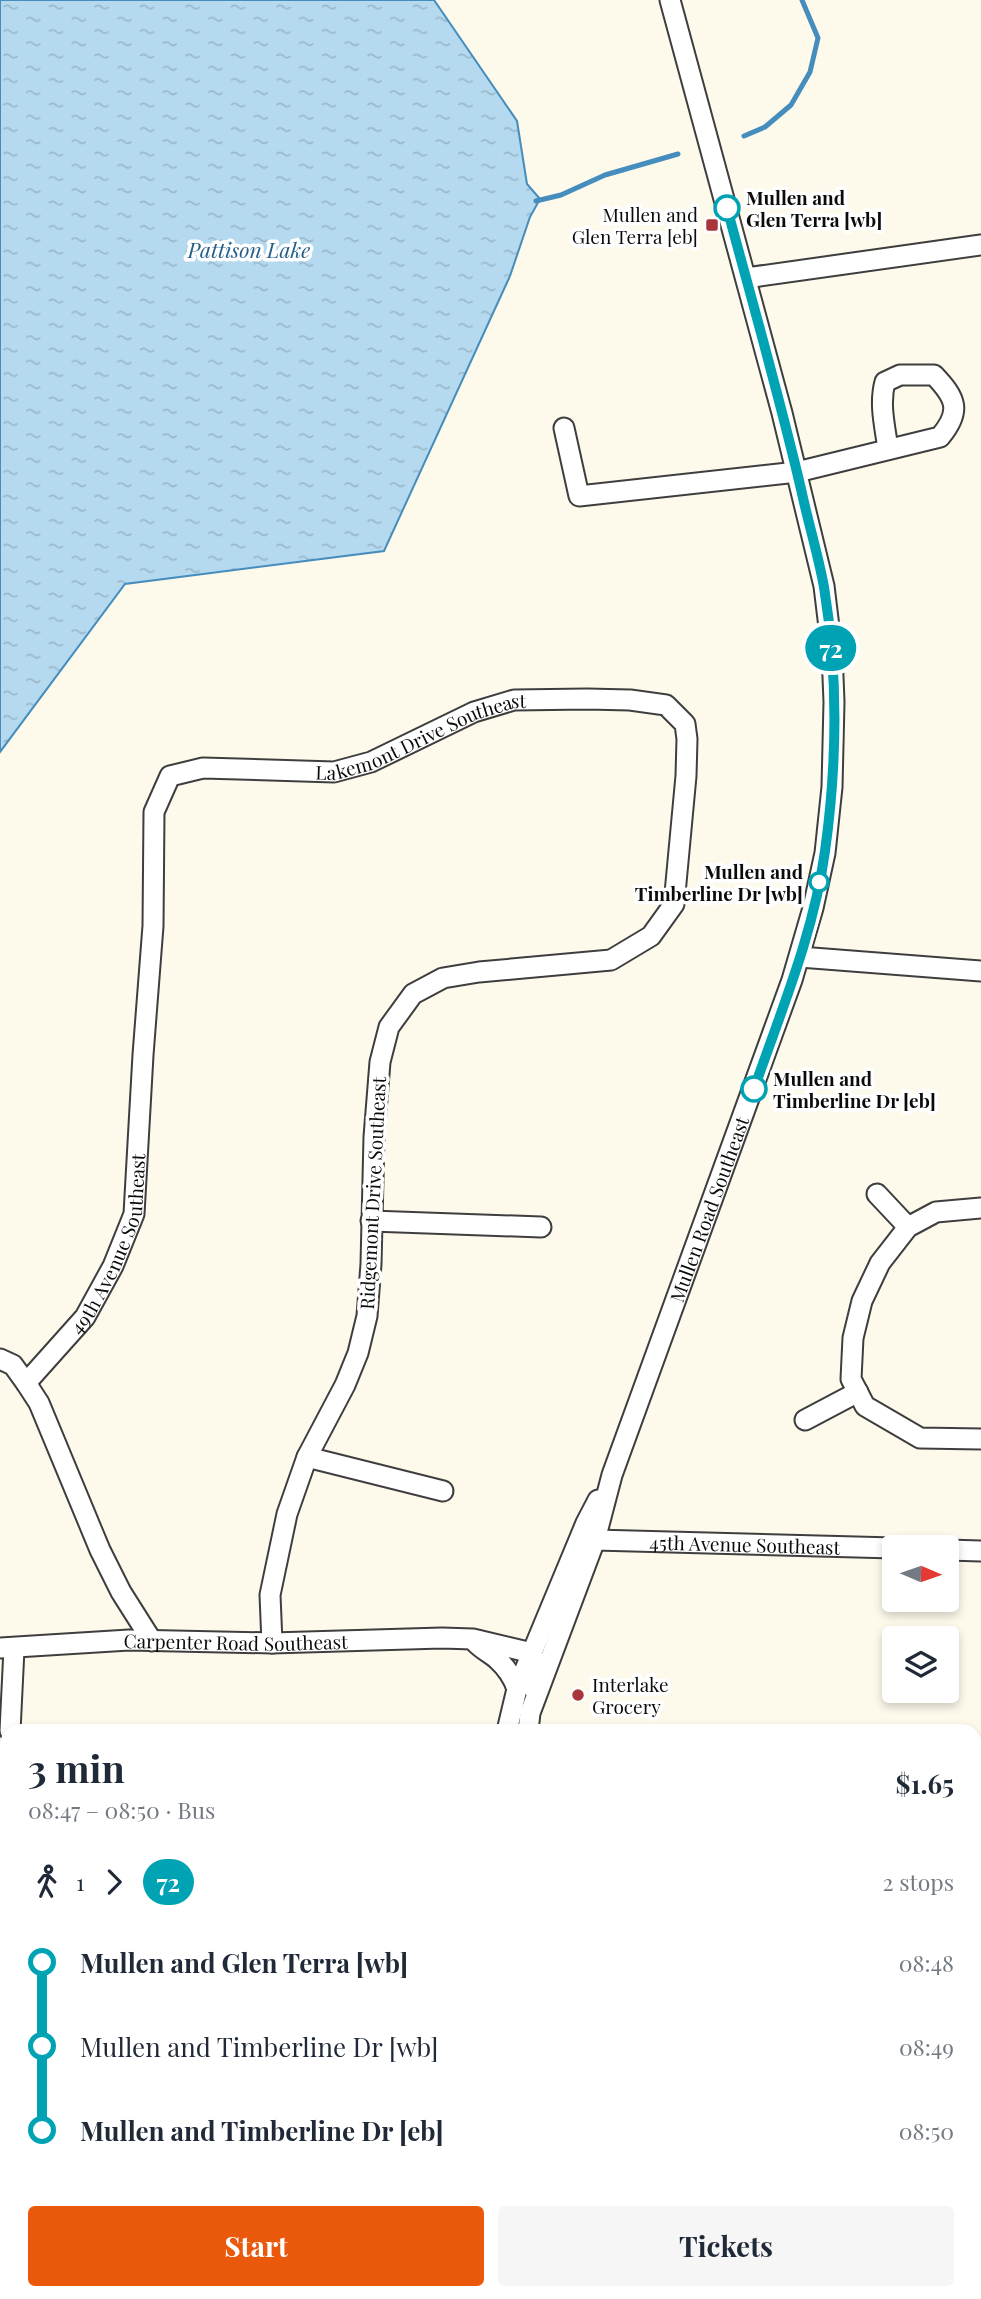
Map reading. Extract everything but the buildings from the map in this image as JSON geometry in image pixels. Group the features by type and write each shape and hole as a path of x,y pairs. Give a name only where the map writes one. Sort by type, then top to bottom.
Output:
{"street":[{"name":"Mullen Road Southeast","path":"529,1722 595,1540 612,1475 800,957 825,853 832,787 834,702 832,652 824,586 797,472 670,0"},
{"path":"746,278 981,246"},
{"path":"564,428 579,496 797,472 940,436 951,423 955,406 944,385 934,374 900,375 885,382 882,407 888,449"},
{"name":"Lakemont Drive Southeast","path":"161,796 170,776 203,768 334,772 370,762 474,712 514,700 630,700 666,705 685,724"},
{"name":"Ridgemont Drive Southeast","path":"272,1643 270,1595 287,1514 307,1457 345,1385 358,1353 366,1316 371,1264 374,1137 380,1062 389,1027 413,994 443,978 479,972 611,960 651,936 674,904 686,776 685,724"},
{"name":"49th Avenue Southeast","path":"26,1383 85,1317 113,1266 134,1214 153,926 154,812 161,796"},
{"path":"800,957 981,971"},
{"path":"877,1194 908,1227"},
{"path":"981,1208 936,1212 908,1227 880,1263 862,1301 853,1338 851,1379 865,1406 920,1438 981,1439"},
{"path":"371,1221 541,1227"},
{"path":"0,1359 13,1365 39,1403 100,1550 121,1592 152,1641"},
{"path":"805,1420 858,1392"},
{"path":"307,1457 443,1491"},
{"name":"Mullen Road Southeast","path":"509,1724 517,1689 586,1522 612,1475"},
{"name":"45th Avenue Southeast","path":"595,1540 882,1548"},
{"path":"959,1550 981,1551"},
{"name":"Carpenter Road Southeast","path":"7,1648 152,1641 272,1643 442,1637 473,1639 532,1653"},
{"path":"473,1639 480,1648 499,1660 517,1689"},
{"path":"7,1648 10,1724"},
{"path":"529,1722 535,1663 532,1653"}],"water":[{"name":"Pattison Lake","path":"0,0 434,0 517,121 527,184 540,199 530,217 510,276 384,551 125,584 0,752"}],"waterway":[{"path":"744,136 765,127 791,105 810,72 818,38 802,0"},
{"path":"536,201 561,195 605,175 678,154"}],"bus line":[{"name":"72","path":"727,208 782,413 824,586 832,652 834,702 832,787 825,853 800,957 754,1089"}],"place":[{"name":"Mullen and Glen Terra [wb]","path":"727,208"},
{"name":"Mullen and Glen Terra [eb]","path":"712,225"},
{"name":"Mullen and Timberline Dr [wb]","path":"819,882"},
{"name":"Mullen and Timberline Dr [eb]","path":"754,1089"},
{"name":"Interlake Grocery","path":"578,1695"}]}
